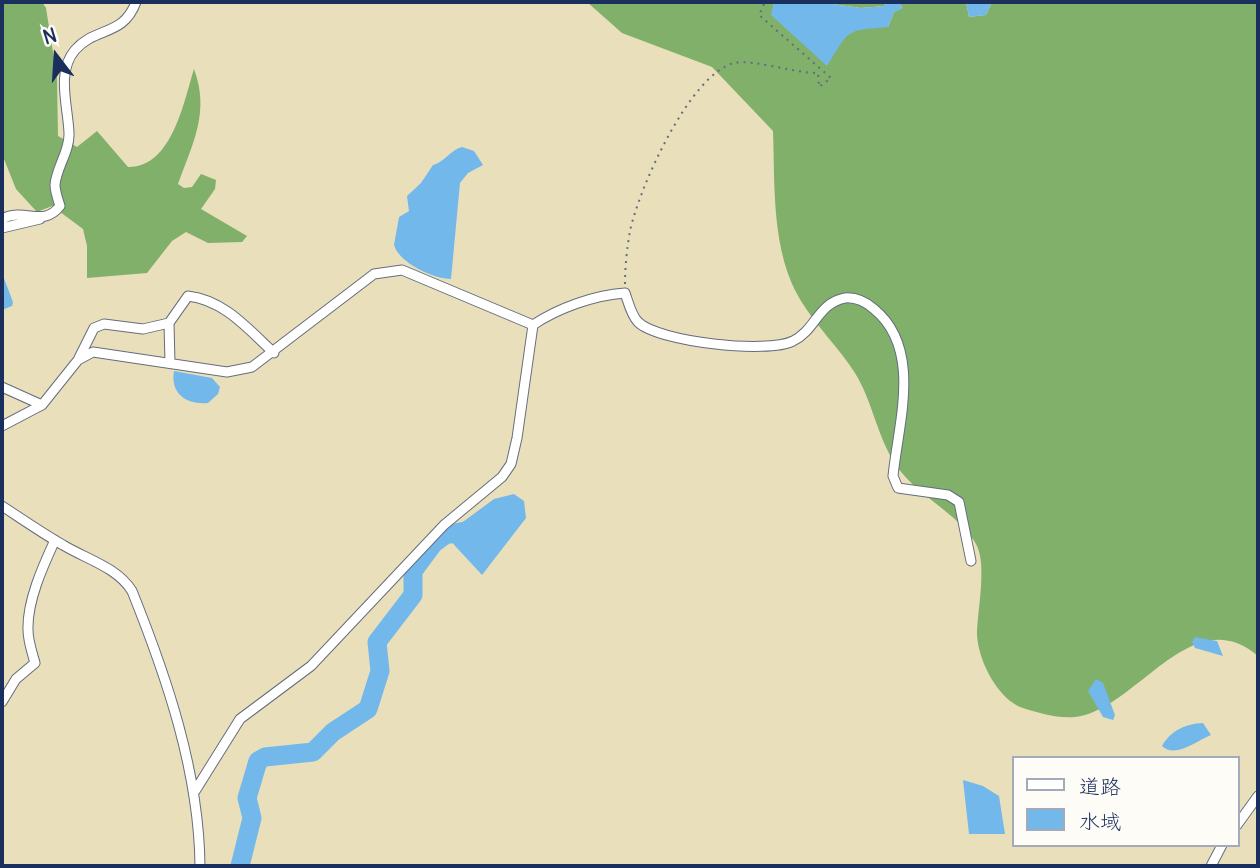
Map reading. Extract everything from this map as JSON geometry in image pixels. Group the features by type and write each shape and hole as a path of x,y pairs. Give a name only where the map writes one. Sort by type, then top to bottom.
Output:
{"street":[{"path":"2,228 41,218 54,213 60,206 55,184 69,135 64,78 66,64 76,48 93,37 122,26 136,2"},
{"path":"2,219 13,213 41,218"},
{"path":"78,360 93,352 226,372 252,367 274,353 374,274 402,270 533,324 565,309 612,293 625,293 636,321 648,328 703,341 773,347 795,341 830,303 848,298 866,303 883,316 893,332 903,364 905,389 893,476 898,488 948,495 959,502 971,561"},
{"path":"170,363 169,323 188,296 202,298 235,316 274,353"},
{"path":"2,426 42,405 78,360 94,328 104,324 143,329 169,323"},
{"path":"195,791 240,719 311,666 444,525 502,477 511,464 517,438 533,324"},
{"path":"2,387 42,405"},
{"path":"2,506 55,540 113,572 126,581 132,590 162,671 195,791 200,866"},
{"path":"2,702 16,679 35,663 27,632 29,619 44,565 55,540"},
{"path":"1239,822 1258,796"},
{"path":"1211,866 1221,847"}],"path":[{"path":"625,293 631,229 677,118 716,69 737,62 759,64 789,72 818,73 819,87 831,78 759,15 765,2"}],"green space":[{"path":"2,2 42,2 46,8 57,78 58,136 77,147 97,131 128,167 143,164 155,157 166,145 180,114 194,69 199,85 200,113 194,141 178,184 184,188 192,187 201,174 216,180 215,189 201,209 247,236 242,242 208,243 186,232 172,241 147,273 87,278 87,246 83,229 52,206 37,212 16,189 2,154"},
{"path":"587,2 774,2 772,15 846,36 861,27 888,27 894,12 902,8 900,2 966,2 969,17 986,15 992,2 1258,2 1258,656 1235,642 1213,640 1191,646 1107,705 1077,717 1062,717 1023,708 1005,697 985,667 978,645 981,566 977,546 961,525 915,486 896,465 855,373 807,311 791,282 784,262 776,218 773,131 712,67 622,33"},
{"path":"818,2 885,2 884,6 861,8"}],"water":[{"path":"774,2 818,2 861,8 884,6 885,2 900,2 902,9 894,12 888,27 863,29 850,34 840,44 827,66 771,15"},
{"path":"966,2 992,2 986,15 969,17"},
{"path":"462,147 474,151 483,165 468,173 460,183 451,279 427,273 410,264 397,252 394,245 399,217 409,211 407,196 421,183 433,165"},
{"path":"2,273 13,302 12,306 2,310"},
{"path":"174,371 212,378 220,387 218,394 208,403 187,400 177,392 173,379"},
{"path":"514,494 524,501 526,518 482,575 445,535 494,499"},
{"path":"1195,637 1217,641 1223,656 1195,648 1192,642"},
{"path":"1096,679 1103,683 1115,715 1113,720 1103,717 1088,691"},
{"path":"1203,723 1211,735 1179,750 1167,750 1162,746 1180,729"},
{"path":"963,780 983,786 999,796 1005,834 969,834"}],"waterway":[{"path":"240,866 252,818 247,798 258,761 265,757 313,752 333,732 368,709 380,671 377,642 413,595 413,571 433,544 445,535 470,530"}]}
